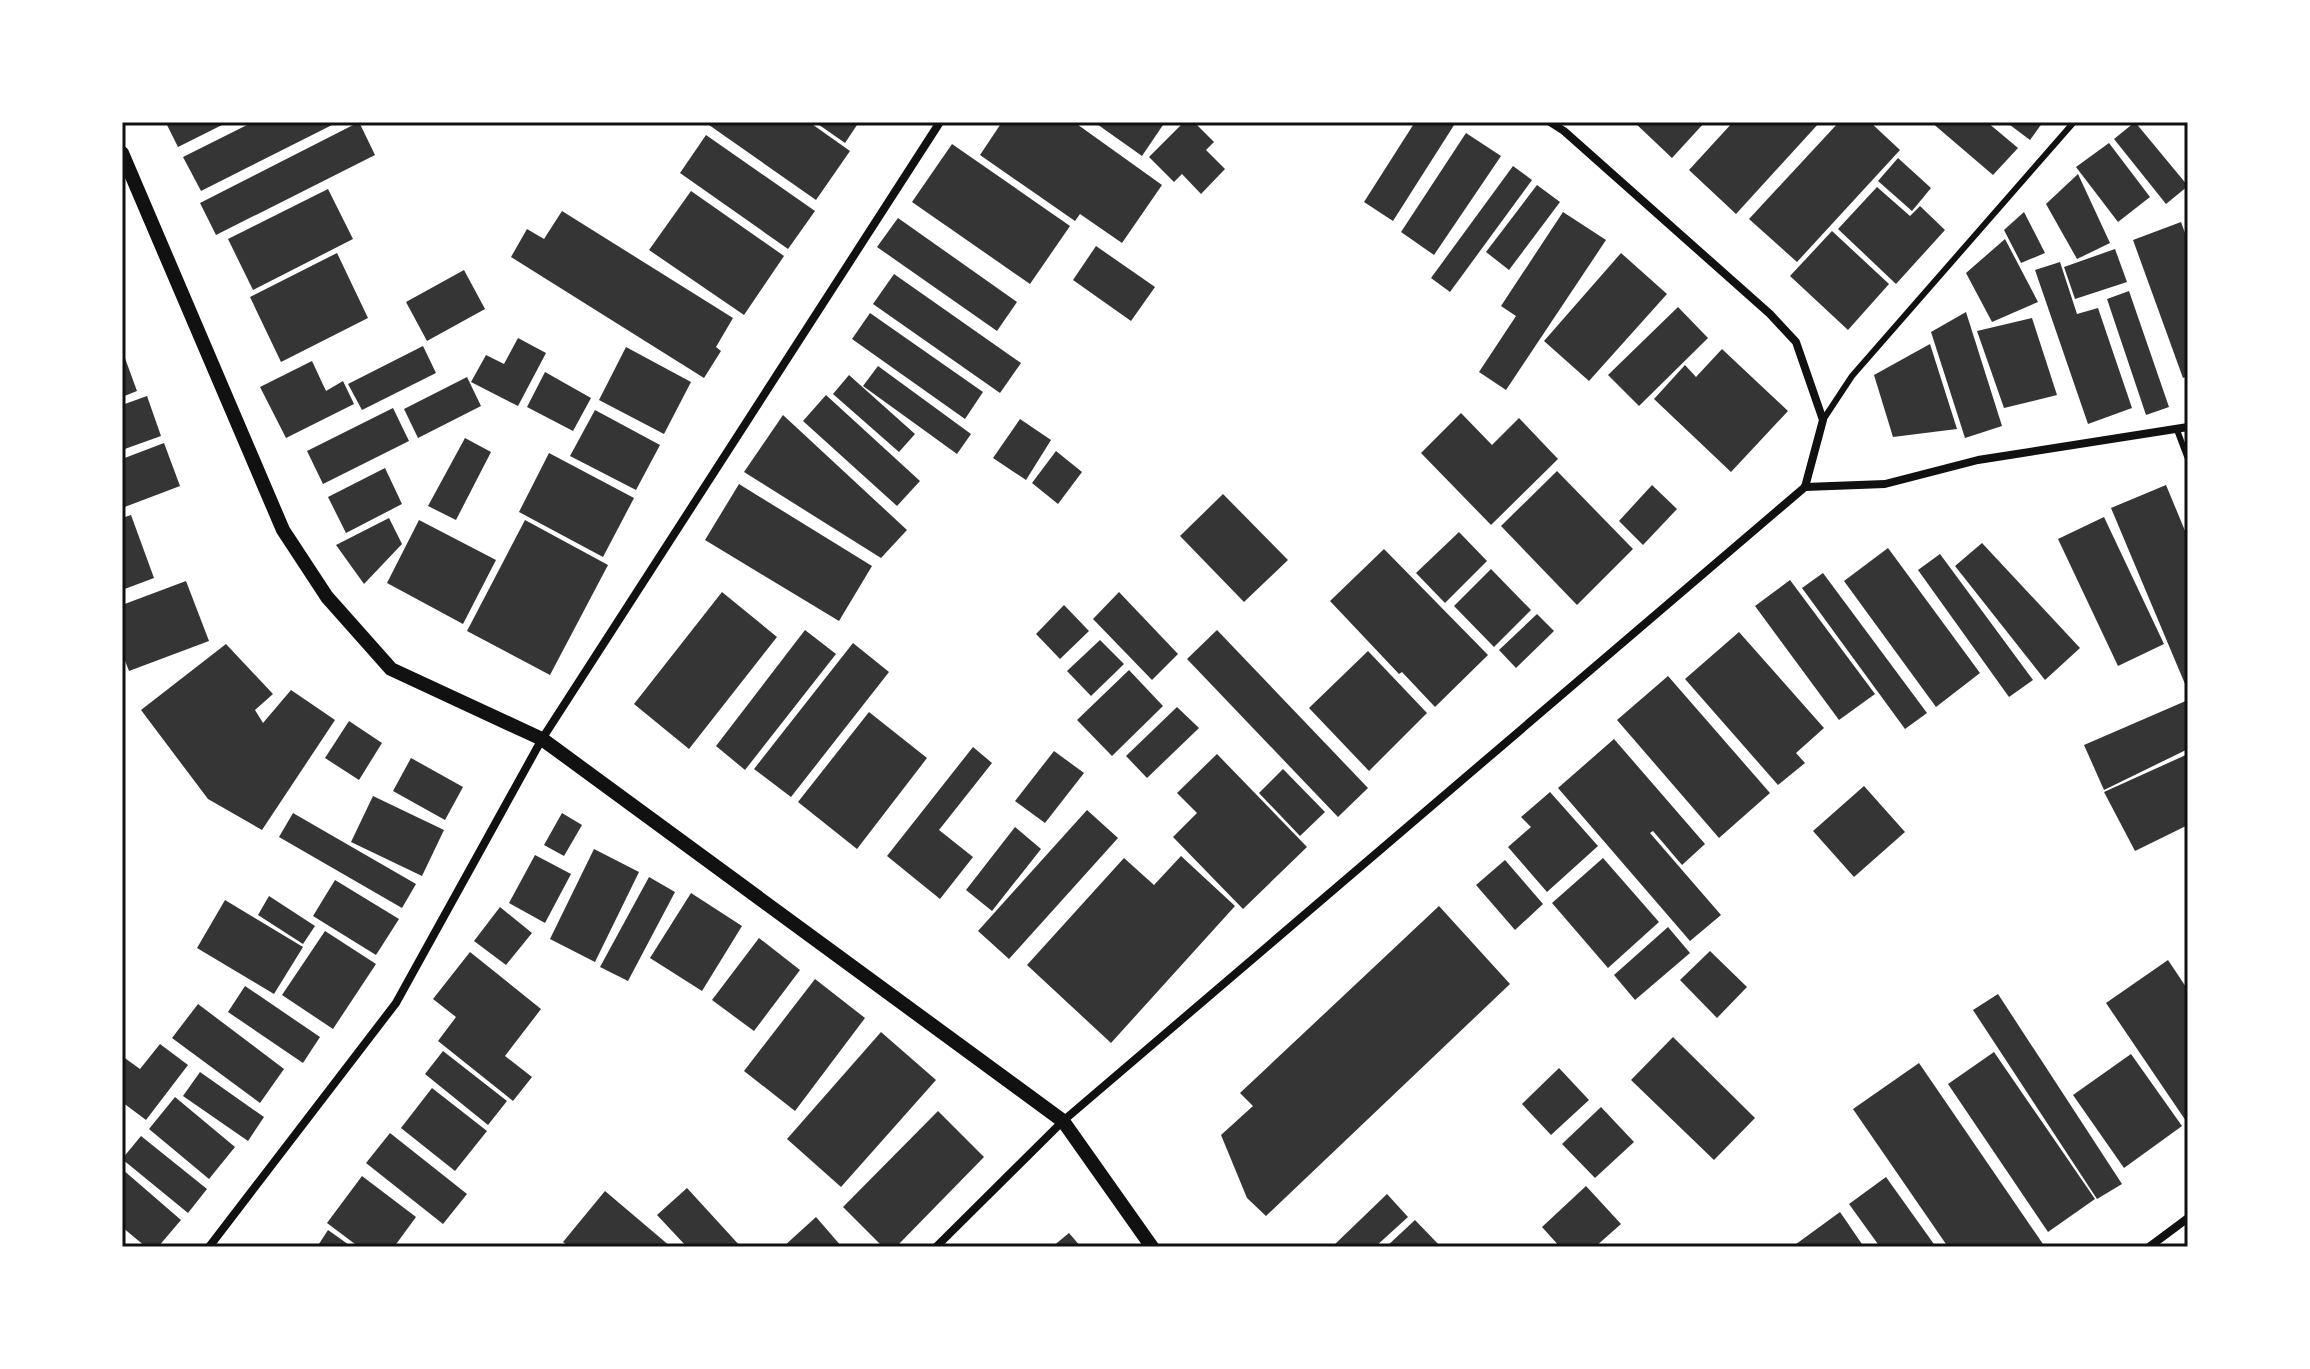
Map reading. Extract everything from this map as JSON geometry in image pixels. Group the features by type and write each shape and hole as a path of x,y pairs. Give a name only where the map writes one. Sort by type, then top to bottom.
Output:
{"street":[{"path":"209,1247 396,1003 542,739 940,122"},
{"path":"936,1247 1063,1121 1805,487 1823,420 1796,342 1770,314 1564,127 1550,122"},
{"path":"122,153 283,530 327,597 391,669 542,739 1063,1121 1152,1247"},
{"path":"1805,487 1885,484 1978,460 2188,427"},
{"path":"2149,1247 2188,1218"}],"lane":[{"path":"1823,420 1852,376 2074,122"},
{"path":"2177,430 2188,459"}],"building":[{"path":"228,122 178,147 166,123"},
{"path":"253,122 338,122 201,191 183,157"},
{"path":"359,122 375,155 216,235 200,203"},
{"path":"711,122 809,122 850,151 816,200 709,125"},
{"path":"815,122 859,122 845,143"},
{"path":"1002,122 1074,122 1162,185 1122,243 1080,214 1075,221 980,155"},
{"path":"1094,122 1165,122 1142,156"},
{"path":"1184,122 1194,122 1214,142 1206,150 1225,169 1201,194 1182,174 1174,182 1149,157"},
{"path":"1415,122 1456,122 1393,221 1364,202"},
{"path":"1634,122 1705,122 1672,158"},
{"path":"1733,122 1820,122 1736,214 1689,170"},
{"path":"1839,122 1870,122 1900,150 1797,262 1749,219"},
{"path":"1931,122 1987,122 2018,148 1993,175"},
{"path":"2006,122 2043,122 2030,140"},
{"path":"2135,122 2188,186 2166,204 2114,139"},
{"path":"1466,133 1501,156 1434,255 1401,232"},
{"path":"706,135 815,211 788,249 680,173"},
{"path":"2109,143 2150,197 2118,222 2076,167"},
{"path":"952,144 1070,226 1030,284 912,202"},
{"path":"1898,158 1931,188 1912,211 1878,181"},
{"path":"1513,166 1532,180 1450,292 1431,278"},
{"path":"2078,174 2110,243 2077,259 2046,204"},
{"path":"1537,185 1560,202 1509,270 1486,252"},
{"path":"1877,187 1910,216 1920,206 1945,230 1896,284 1838,229"},
{"path":"328,189 353,239 253,290 228,239"},
{"path":"691,191 784,256 744,315 649,250"},
{"path":"562,211 733,318 716,347 721,351 704,378 511,257 527,229 544,239"},
{"path":"1563,212 1606,240 1506,390 1479,372 1516,316 1501,306"},
{"path":"2024,212 2045,253 2021,263 2004,230"},
{"path":"898,218 1017,302 997,331 877,247"},
{"path":"2181,222 2188,241 2188,376 2183,378 2133,240"},
{"path":"1832,231 1889,284 1848,330 1790,276"},
{"path":"2005,239 2038,302 1992,322 1966,273"},
{"path":"1096,246 1155,287 1131,321 1073,280"},
{"path":"2115,249 2127,282 2075,299 2064,267"},
{"path":"337,253 368,318 281,362 250,297"},
{"path":"1621,253 1667,294 1589,381 1544,341"},
{"path":"2060,262 2077,314 2098,308 2132,408 2088,424 2035,270"},
{"path":"464,270 485,309 427,341 406,302"},
{"path":"894,274 1021,363 1000,393 873,304"},
{"path":"2129,291 2169,407 2146,415 2107,299"},
{"path":"1678,307 1708,338 1639,406 1608,375"},
{"path":"1966,312 2002,426 1965,438 1931,332"},
{"path":"870,313 983,392 965,419 852,339"},
{"path":"2032,318 2057,395 2004,408 1977,331"},
{"path":"518,338 546,353 518,406 471,382 486,355 504,364"},
{"path":"1930,344 1957,429 1893,437 1874,375"},
{"path":"423,346 436,373 362,410 348,384"},
{"path":"626,347 691,382 664,434 599,400"},
{"path":"1722,349 1788,411 1731,472 1654,399 1685,365 1696,377"},
{"path":"122,350 137,391 122,397"},
{"path":"312,361 326,391 343,381 354,404 286,438 260,387"},
{"path":"878,366 971,434 957,454 863,386"},
{"path":"545,372 591,398 573,431 527,407"},
{"path":"849,375 915,434 899,452 833,394"},
{"path":"467,377 481,406 418,438 404,409"},
{"path":"826,395 920,481 897,506 803,421"},
{"path":"147,396 161,436 122,450 122,405"},
{"path":"393,408 409,441 323,484 307,451"},
{"path":"595,410 660,445 636,490 570,456"},
{"path":"1461,413 1492,445 1519,418 1558,459 1491,525 1421,453"},
{"path":"783,415 907,530 881,558 744,472"},
{"path":"1020,419 1051,440 1026,480 993,458"},
{"path":"465,438 491,452 456,520 428,506"},
{"path":"164,443 180,486 122,508 122,459"},
{"path":"1056,451 1082,472 1058,504 1032,483"},
{"path":"549,453 634,498 603,557 519,512"},
{"path":"385,468 402,504 346,533 328,497"},
{"path":"1557,471 1633,549 1577,605 1501,526"},
{"path":"739,484 872,566 839,621 705,540"},
{"path":"1652,485 1677,509 1643,545 1619,521"},
{"path":"2166,485 2188,538 2188,682 2185,684 2111,508"},
{"path":"1223,494 1288,560 1244,602 1180,536"},
{"path":"131,515 154,578 122,590 122,518"},
{"path":"2104,517 2164,644 2118,666 2058,539"},
{"path":"389,518 402,544 364,584 336,545"},
{"path":"419,520 496,560 463,624 387,583"},
{"path":"525,520 608,565 550,675 467,631"},
{"path":"1459,532 1487,561 1445,603 1416,573"},
{"path":"1982,543 2080,648 2045,680 1955,566"},
{"path":"1888,548 1980,673 1936,707 1844,581"},
{"path":"1384,549 1488,655 1435,707 1330,601"},
{"path":"1940,554 2033,680 2009,697 1918,570"},
{"path":"1491,569 1531,610 1494,647 1454,606"},
{"path":"1823,573 1927,713 1905,729 1802,588"},
{"path":"1790,580 1875,694 1839,720 1755,606"},
{"path":"186,581 209,641 129,671 122,653 122,605"},
{"path":"722,592 777,637 689,749 634,704"},
{"path":"1119,592 1178,654 1152,680 1093,619"},
{"path":"1064,605 1089,631 1060,659 1036,634"},
{"path":"1537,614 1554,631 1516,668 1499,650"},
{"path":"805,630 836,654 745,770 716,746"},
{"path":"1217,630 1368,788 1338,817 1187,659"},
{"path":"1739,632 1824,728 1796,753 1805,763 1778,785 1685,679"},
{"path":"1100,640 1124,664 1091,696 1067,671"},
{"path":"853,643 889,672 791,797 754,769"},
{"path":"226,644 273,694 255,710 263,723 291,690 335,720 262,830 208,799 141,710"},
{"path":"1368,651 1427,713 1369,771 1309,708"},
{"path":"1129,670 1163,706 1112,756 1077,720"},
{"path":"1668,676 1770,793 1719,838 1617,720"},
{"path":"2188,700 2188,749 2104,790 2084,745"},
{"path":"1177,707 1199,728 1147,778 1126,756"},
{"path":"869,712 927,758 857,849 798,802"},
{"path":"349,721 382,743 359,780 325,758"},
{"path":"1614,739 1705,844 1682,865 1653,831 1650,833 1721,915 1690,941 1558,788"},
{"path":"973,747 992,763 939,830 973,857 940,899 887,856"},
{"path":"1054,751 1084,773 1045,823 1015,801"},
{"path":"1217,754 1307,847 1243,909 1173,837 1197,813 1177,793"},
{"path":"2188,754 2188,825 2135,851 2104,792"},
{"path":"411,758 463,787 445,820 393,791"},
{"path":"1283,769 1325,812 1300,836 1259,793"},
{"path":"1864,786 1905,832 1854,877 1813,831"},
{"path":"1550,792 1598,846 1547,892 1508,847 1531,827 1521,817"},
{"path":"373,796 444,830 422,876 351,842"},
{"path":"1087,810 1118,838 1009,959 978,931"},
{"path":"293,813 416,884 402,908 279,837"},
{"path":"562,813 582,825 564,856 544,845"},
{"path":"1015,827 1041,849 992,911 966,890"},
{"path":"594,849 639,872 595,962 550,939"},
{"path":"535,855 571,874 545,923 509,903"},
{"path":"1181,856 1235,906 1111,1043 1027,965 1124,858 1154,885"},
{"path":"1603,858 1659,922 1608,968 1552,903"},
{"path":"1505,860 1543,904 1515,930 1476,885"},
{"path":"649,877 675,892 628,981 600,967"},
{"path":"335,880 399,919 376,955 313,916"},
{"path":"691,893 742,926 702,991 650,958"},
{"path":"269,896 315,926 303,944 258,915"},
{"path":"225,900 303,947 274,994 197,948"},
{"path":"1439,906 1510,984 1266,1216 1247,1198 1221,1135 1253,1106 1240,1093"},
{"path":"500,907 532,933 506,965 474,941"},
{"path":"1668,927 1690,953 1635,1000 1614,975"},
{"path":"325,931 376,964 333,1029 282,995"},
{"path":"759,938 800,970 754,1031 712,1000"},
{"path":"1710,951 1747,987 1717,1018 1680,980"},
{"path":"470,952 541,1009 505,1056 532,1077 513,1101 438,1041 456,1017 433,999"},
{"path":"2168,960 2188,990 2188,1124 2106,1003"},
{"path":"815,979 865,1018 795,1111 744,1071"},
{"path":"245,986 320,1037 303,1063 228,1012"},
{"path":"1998,994 2122,1184 2097,1199 1973,1010"},
{"path":"198,1004 284,1069 260,1103 172,1038"},
{"path":"881,1032 936,1080 841,1187 787,1139"},
{"path":"1673,1037 1755,1118 1714,1160 1631,1080"},
{"path":"160,1044 188,1065 146,1120 122,1102 122,1056 140,1069"},
{"path":"443,1051 507,1101 488,1125 425,1074"},
{"path":"1994,1052 2095,1199 2048,1232 1948,1084"},
{"path":"2131,1054 2182,1126 2124,1168 2073,1095"},
{"path":"1919,1063 2045,1247 1948,1247 1853,1109"},
{"path":"1559,1068 1589,1100 1551,1135 1522,1104"},
{"path":"200,1072 264,1117 248,1141 183,1096"},
{"path":"432,1088 487,1131 455,1171 401,1128"},
{"path":"175,1097 235,1147 209,1179 149,1129"},
{"path":"1601,1107 1634,1142 1595,1178 1562,1144"},
{"path":"938,1111 984,1157 896,1247 883,1247 843,1207"},
{"path":"390,1133 467,1194 443,1224 366,1163"},
{"path":"141,1136 207,1189 188,1213 122,1159"},
{"path":"122,1169 181,1220 158,1247 146,1247 122,1227"},
{"path":"362,1176 416,1217 394,1247 359,1247 327,1223"},
{"path":"1886,1177 1936,1247 1880,1247 1849,1204"},
{"path":"1586,1186 1621,1224 1595,1247 1560,1247 1542,1227"},
{"path":"687,1188 741,1247 687,1247 657,1215"},
{"path":"605,1191 671,1247 569,1247 563,1242"},
{"path":"1387,1194 1408,1217 1375,1247 1332,1247"},
{"path":"1840,1212 1864,1247 1792,1247"},
{"path":"816,1217 842,1247 783,1247"},
{"path":"1415,1220 1441,1247 1386,1247"},
{"path":"328,1230 352,1247 317,1247"},
{"path":"1069,1233 1081,1247 1052,1247"}]}
